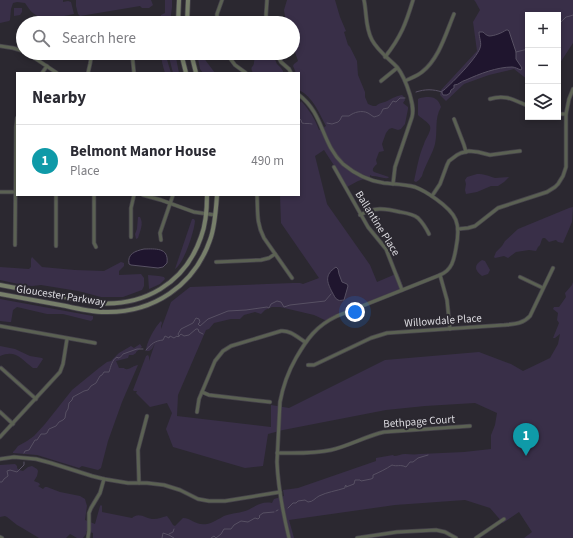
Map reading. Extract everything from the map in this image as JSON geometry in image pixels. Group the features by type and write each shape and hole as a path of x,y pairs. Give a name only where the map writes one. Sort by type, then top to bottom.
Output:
{"main road":[{"path":"178,16 179,0"},
{"path":"187,16 188,0"},
{"path":"183,60 186,72"},
{"path":"193,60 196,72"},
{"name":"Gloucester Parkway","path":"0,285 109,304 128,302 154,293 171,282 187,265 196,250 202,237 206,214 207,196"},
{"name":"Gloucester Parkway","path":"0,294 103,312 126,311 154,303 174,291 192,274 211,239 217,196"}],"street":[{"path":"217,16 222,0"},
{"path":"266,16 267,0"},
{"path":"364,0 366,23 374,44 378,50 397,68 405,80 413,105 413,113 395,167 393,184"},
{"path":"385,57 395,45 402,31 413,0"},
{"path":"405,80 421,72 431,64 454,14"},
{"path":"0,46 16,49"},
{"path":"38,60 56,72"},
{"path":"88,72 91,60"},
{"path":"133,60 134,72"},
{"path":"231,60 235,65 245,72"},
{"path":"280,60 289,69 290,72"},
{"path":"43,72 47,66"},
{"path":"381,81 397,68"},
{"path":"458,229 475,226 498,208 547,192 558,184 566,167 566,114 573,89"},
{"path":"289,538 280,492 277,454 280,402 284,384 290,368 305,342 317,328 330,320 440,275 449,269 453,262 458,237 457,222 452,212 432,196 414,187 377,182 363,177 344,164 329,146 319,120 312,109 300,96"},
{"path":"490,99 508,97 525,105"},
{"path":"561,114 566,114"},
{"path":"454,119 466,152"},
{"path":"15,245 16,127"},
{"path":"432,196 440,184 449,161 457,155 473,151 490,155 520,151"},
{"name":"Ballantine Place","path":"334,167 360,215 386,249 402,290"},
{"path":"0,192 16,192"},
{"path":"56,196 56,246"},
{"path":"94,196 94,243 96,247"},
{"path":"131,237 131,208 134,196"},
{"path":"146,196 194,212 215,215"},
{"path":"160,240 160,233 173,196"},
{"path":"258,196 259,227 264,238 292,278"},
{"path":"360,215 382,208 407,213 415,216 422,222 428,234"},
{"path":"216,262 261,260 269,258 275,254"},
{"name":"Willowdale Place","path":"308,365 314,365 381,334 504,325 524,322 530,316 553,268"},
{"path":"440,275 447,300 450,328"},
{"path":"520,277 543,288"},
{"path":"0,326 95,343"},
{"path":"198,412 199,399 217,357 223,351 231,346 280,331 292,333 305,342"},
{"path":"0,437 60,372 63,364 67,339"},
{"path":"2,368 36,399"},
{"path":"202,392 209,395 270,402"},
{"path":"0,412 13,424"},
{"path":"139,483 138,450 147,416"},
{"name":"Bethpage Court","path":"277,454 329,451 384,432 470,426"},
{"path":"0,459 25,457 36,459 116,482 164,485 180,490 198,499 216,502 250,498 280,492"},
{"path":"88,538 89,513 100,493 104,479"},
{"path":"476,538 504,519"},
{"path":"357,538 397,532 436,530 445,532 456,538"}],"shaded area":[{"path":"0,0 63,0 63,2 71,2 74,14 64,16 37,16 25,3 17,2 13,3 10,20 0,23"},
{"path":"76,0 151,0 153,5 149,8 142,8 140,6 80,16 76,6"},
{"path":"165,0 172,0 171,16 161,16 165,13"},
{"path":"287,0 335,0 346,31 344,32 348,45 357,61 358,75 368,104 376,106 398,96 402,95 404,97 405,100 403,103 408,107 405,124 401,129 398,130 392,128 386,133 382,144 384,151 379,152 376,160 377,164 373,169 374,172 389,177 388,178 370,175 370,177 347,187 324,150 315,156 327,204 370,265 377,282 398,273 405,291 329,322 314,315 280,307 272,307 265,310 261,314 255,312 244,315 240,319 231,319 214,323 209,329 206,330 178,395 177,416 271,427 271,405 289,408 385,360 479,352 511,364 523,371 550,358 558,344 560,334 553,338 559,323 557,320 558,313 553,309 554,307 559,307 566,297 565,293 573,282 573,538 524,538 532,532 519,512 503,523 490,508 465,500 395,505 289,520 294,538 93,538 93,533 86,531 83,538 77,538 70,534 66,538 39,538 17,525 7,517 0,517 0,465 15,464 19,470 23,471 32,466 37,469 37,476 34,481 39,483 40,485 38,486 43,489 47,487 60,492 80,496 85,499 87,506 85,520 95,524 101,505 102,512 132,518 137,515 151,519 167,516 175,526 183,518 199,524 207,524 224,516 248,510 262,503 272,503 274,499 284,496 283,490 298,488 376,461 376,458 404,454 464,452 491,449 491,435 495,425 497,413 475,403 425,406 386,410 268,434 263,466 245,468 173,447 166,429 172,413 167,403 150,407 136,393 137,391 133,390 146,356 148,355 149,361 155,343 152,349 146,351 151,335 161,321 161,329 171,302 190,287 293,283 303,284 319,278 281,223 280,196 300,196 301,101 310,112 319,130 326,126 312,101 300,91 300,72 296,72 293,66 298,60 300,60 300,16 285,16 284,10"},
{"path":"474,0 573,0 573,43 561,61 561,12 525,12 525,78 514,69 489,75 464,84 446,101 440,95 441,90 477,51 473,22 480,10"},
{"path":"14,8 22,8 20,15 14,16"},
{"path":"506,30 509,31 516,52 516,59 522,68 521,70 512,67 488,71 454,85 454,88 450,93 443,95 442,91 464,70 478,53 481,44 479,32 483,32 491,36"},
{"path":"167,60 171,72 165,72 162,61"},
{"path":"170,60 176,60 179,72 173,72"},
{"path":"198,60 205,60 214,72 202,72 200,69"},
{"path":"254,60 275,60 283,72 252,72 252,68"},
{"path":"426,97 435,99 439,102 441,107 437,121 434,148 422,176 416,182 414,181 419,157 430,128 428,123 418,115 418,99"},
{"path":"477,174 495,178 509,177 498,186 491,186 477,192 466,194 465,180 467,177"},
{"path":"573,207 572,222 563,243 556,240 549,242 543,238 536,251 529,250 516,252 508,258 504,256 494,257 505,241 518,229"},
{"path":"138,217 140,217 142,225 138,238 136,239 135,234"},
{"path":"192,219 195,221 191,239 182,261 175,269"},
{"path":"144,249 157,249 164,252 166,254 167,263 163,267 158,268 129,264 130,255"},
{"path":"32,257 42,267 75,270 104,271 121,262 124,263 124,266 119,271 119,275 141,274 144,278 144,286 142,290 123,297 101,297 78,291 41,285 23,285 0,280 0,267 29,269 31,267"},
{"path":"482,260 485,261 490,270 488,274 482,276 478,272 476,266"},
{"path":"336,267 342,282 348,286 344,300 336,299 328,282 328,276"},
{"path":"148,275 164,277 165,279 160,284 149,289"},
{"path":"0,299 93,316 93,319 91,321 63,314 47,314 17,307 13,310 11,322 0,321"},
{"path":"140,344 142,347 136,353 129,355 128,358 116,361 119,368 127,369 138,365 122,402 108,441 101,468 98,470 82,466 79,468 37,455 13,453 18,446 34,436 72,390 107,362 111,361 119,353 131,346 134,348"},
{"path":"0,346 15,349 30,356 43,359 37,368 33,368 18,356 6,354 0,356"}],"waterway":[{"path":"561,22 566,17 573,15"},
{"path":"516,52 525,50"},
{"path":"416,92 423,90 435,90 442,92"},
{"path":"327,123 332,124 338,122 342,116 349,116 358,112 366,112 374,117 380,114 383,109 388,108 393,101 396,102 400,98 405,98"},
{"path":"300,119 302,123 312,124"},
{"path":"179,336 178,334 181,329 193,323 196,318 199,319 200,322 198,324 200,326 208,319 228,311 269,308 271,304 277,301 281,302 284,307 325,301 331,294"},
{"path":"146,350 154,343 163,340 165,336 174,338 181,334 184,336 189,335 196,329 203,334"},
{"path":"24,453 25,451 29,450 41,434 47,433 49,429 56,426 65,418 69,403 73,397 88,390 96,383 104,372 109,372 115,358 119,358 123,354 137,349 143,349"},
{"path":"288,508 293,503 298,501 305,500 310,502 322,495 345,488 346,485 346,487 354,484 355,480 361,481 371,479 373,478 373,475 392,465 406,467 410,462 428,455"},
{"path":"0,482 8,476 7,471 10,470 17,472 24,465 24,462"},
{"path":"216,538 224,529 231,529 234,525 241,521 248,522 255,518 258,519 263,513 274,512"},
{"path":"169,534 173,532 174,529"},
{"path":"162,538 163,533 174,538"},
{"path":"211,538 214,536 216,538"}],"place":[{"name":"Belmont Manor House","path":"526,456"}]}
